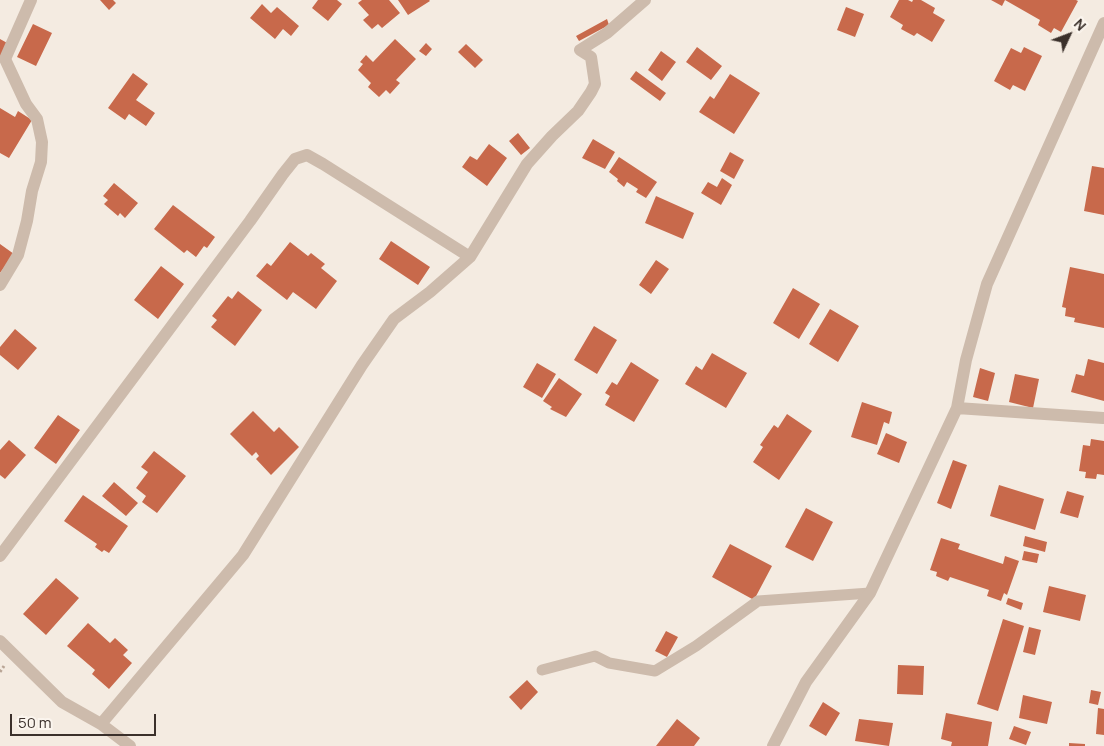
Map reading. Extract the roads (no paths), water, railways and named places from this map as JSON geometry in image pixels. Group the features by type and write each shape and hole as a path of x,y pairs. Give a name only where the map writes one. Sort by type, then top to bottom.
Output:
{"street":[{"path":"0,285 18,255 27,221 32,191 41,162 42,142 37,119 26,104 5,59 31,0"},
{"path":"101,724 243,555 362,365 394,319 430,292 470,257 527,164 578,111 595,84 591,57 580,50 607,33 645,0"},
{"path":"773,746 806,682 870,593 957,408 966,360 987,284 1104,23"},
{"path":"0,556 250,221 282,174 295,160 307,156 315,160 470,257"},
{"path":"957,408 1103,418"},
{"path":"0,641 62,702 101,724 130,746"}],"lane":[{"path":"542,670 595,656 609,663 655,671 696,646 758,601 870,593"}]}
